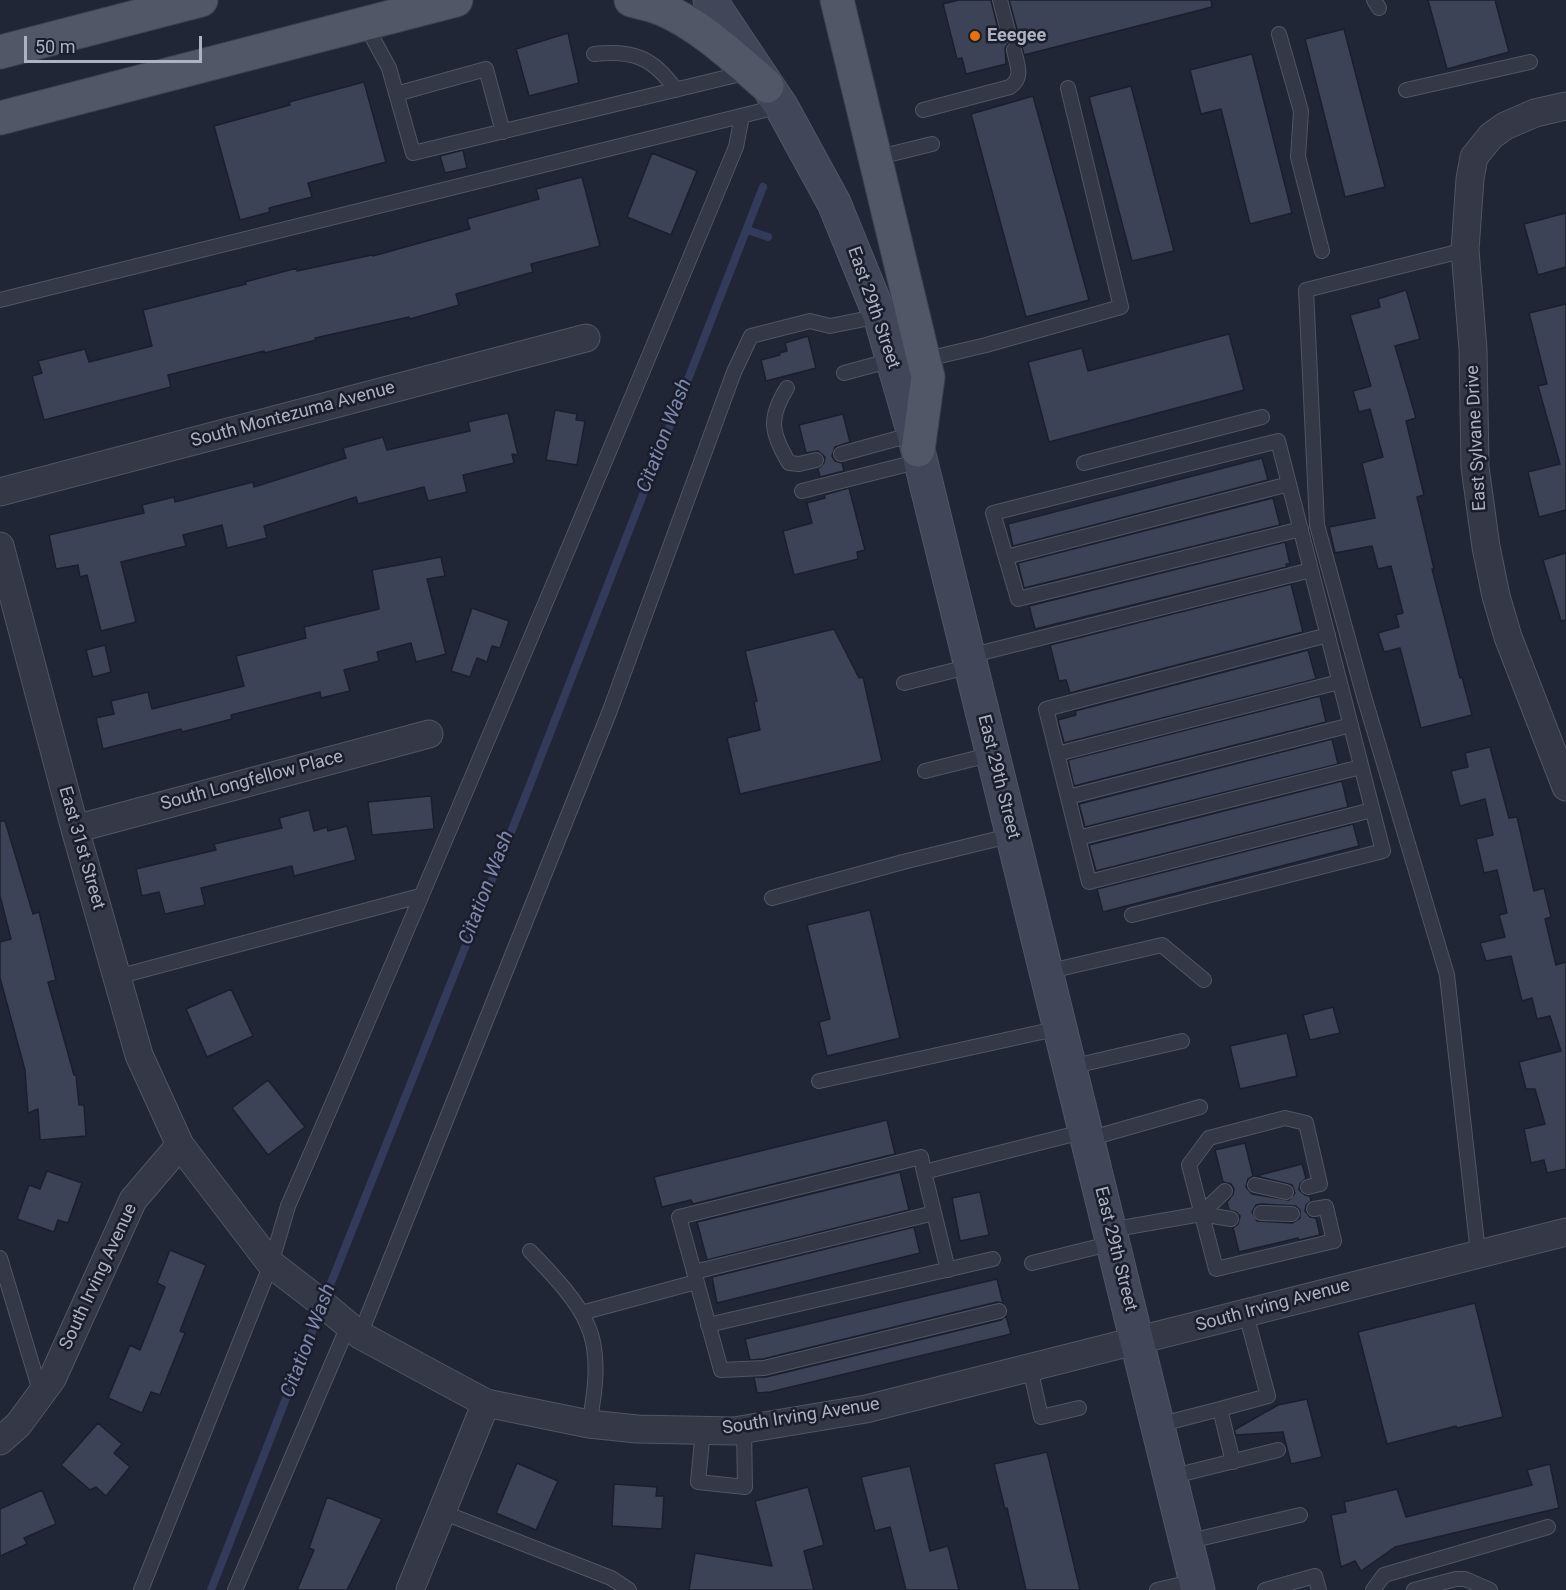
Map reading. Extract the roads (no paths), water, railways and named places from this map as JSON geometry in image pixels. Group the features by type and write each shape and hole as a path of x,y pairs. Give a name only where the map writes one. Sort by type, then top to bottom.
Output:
{"main road":[{"path":"0,52 201,0"},
{"path":"0,118 456,0"},
{"path":"631,0 661,9 683,20 766,88"},
{"path":"837,0 875,158 908,360 928,377 917,448"}],"street":[{"name":"East 29th Street","path":"710,0 766,88 834,203 880,316 908,360"},
{"name":"East Sylvane Drive","path":"1566,106 1520,118 1507,125 1491,136 1474,157 1470,179 1465,250 1473,349 1475,467 1485,547 1508,637 1566,787"},
{"name":"South Montezuma Avenue","path":"0,492 586,338"},
{"name":"East 29th Street","path":"917,448 1197,1585"},
{"name":"East 31st Street","path":"0,546 75,829 139,1054 180,1145"},
{"name":"South Longfellow Place","path":"75,829 429,734"},
{"name":"South Irving Avenue","path":"0,1441 18,1425 52,1379 132,1200 180,1145 271,1264 354,1331 486,1403 589,1425 637,1429 734,1431 866,1408 1566,1232"},
{"path":"410,1590 486,1403"}],"lane":[{"path":"1000,0 1009,35"},
{"path":"365,24 389,68 413,153 676,90 766,88"},
{"path":"1279,34 1301,111 1298,157 1322,251"},
{"path":"923,110 1010,87 1017,82 1020,74 1014,50"},
{"path":"594,54 617,52 640,56 666,76 676,90"},
{"path":"1406,90 1530,62"},
{"path":"396,94 486,69 503,132"},
{"path":"141,1590 271,1264 288,1206 736,147 742,116 766,88"},
{"path":"844,373 986,345 1121,307 1068,88"},
{"path":"0,300 742,116"},
{"path":"875,158 932,144"},
{"path":"1465,250 1306,290 1317,525 1363,693 1447,975 1478,1253"},
{"path":"235,1590 354,1331 604,724 734,372 751,336 810,321 830,326 880,316"},
{"path":"787,388 778,403 773,426 778,444 789,463 799,464 816,460"},
{"path":"1084,463 1262,417"},
{"path":"1132,915 1383,851 1278,441 993,513 1018,599 1300,529"},
{"path":"841,454 917,448"},
{"path":"802,491 917,448"},
{"path":"1006,557 1289,484"},
{"path":"904,683 970,661 1311,570"},
{"path":"1328,635 1046,709 1089,882 1372,810"},
{"path":"1057,754 1339,682"},
{"path":"1068,798 1351,725"},
{"path":"925,771 993,754"},
{"path":"1078,838 1361,767"},
{"path":"772,898 1013,835"},
{"path":"117,977 420,896"},
{"path":"1046,972 1162,945 1204,980"},
{"path":"819,1081 1060,1028"},
{"path":"1070,1067 1182,1041"},
{"path":"924,1172 1200,1107"},
{"path":"1285,1118 1306,1124 1314,1186 1320,1208 1334,1240 1216,1269 1201,1214 1189,1165 1209,1138 1285,1118"},
{"path":"948,1270 921,1156 679,1217 721,1370 764,1368 999,1311"},
{"path":"1255,1185 1286,1192"},
{"path":"1201,1214 1225,1191"},
{"path":"585,1312 695,1277 934,1213"},
{"path":"1261,1213 1292,1214"},
{"path":"1032,1263 1112,1237 1201,1214 1231,1219"},
{"path":"530,1251 560,1283 588,1324 596,1368 595,1393 589,1425"},
{"path":"0,1258 41,1394"},
{"path":"708,1325 993,1259"},
{"path":"1158,1425 1268,1396 1246,1314"},
{"path":"1030,1368 1041,1417 1079,1408"},
{"path":"1220,1408 1233,1462"},
{"path":"703,1431 698,1482 745,1487 744,1429"},
{"path":"1170,1477 1278,1450"},
{"path":"442,1512 611,1578 629,1590"},
{"path":"1186,1542 1300,1515"},
{"path":"1373,1590 1384,1575 1548,1527"},
{"path":"1265,1590 1315,1576 1319,1590"},
{"path":"1414,1590 1456,1579 1465,1579 1490,1590"},
{"path":"1157,1590 1197,1585"}],"waterway":[{"name":"Citation Wash","path":"325,1298 527,792 763,187"},
{"path":"747,230 768,237"},
{"name":"Citation Wash","path":"211,1590 321,1309"}],"place":[{"name":"Eeegee","path":"975,36"}]}
